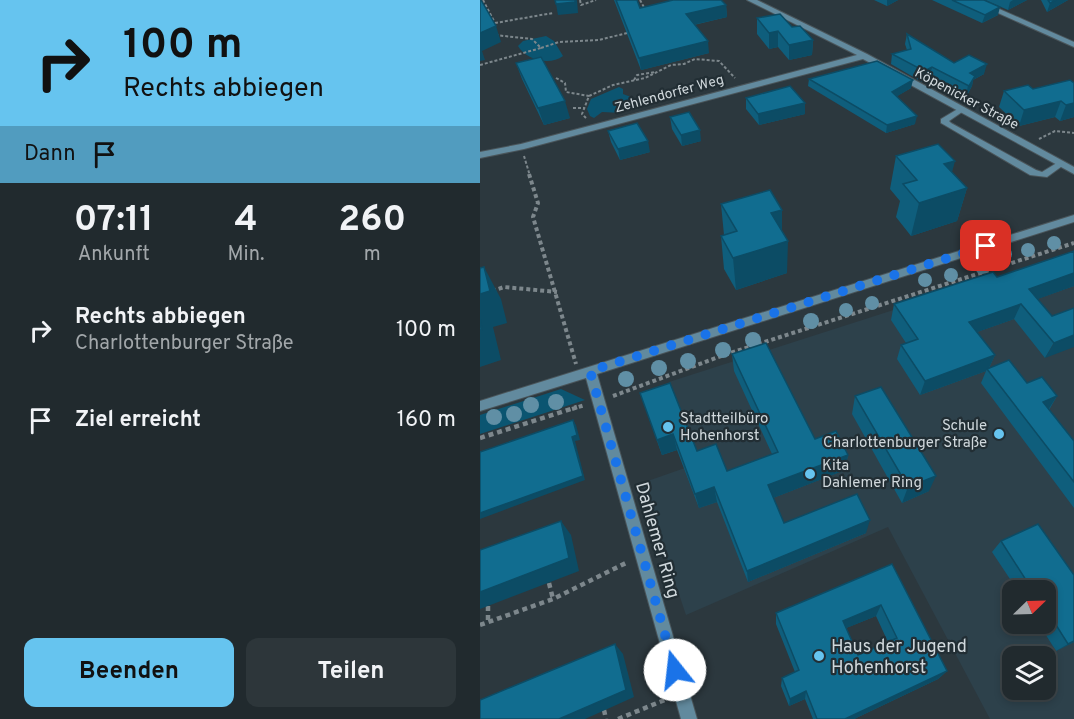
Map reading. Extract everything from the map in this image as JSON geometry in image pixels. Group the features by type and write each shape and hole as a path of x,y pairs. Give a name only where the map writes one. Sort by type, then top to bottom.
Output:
{"street":[{"name":"Köpenicker Straße","path":"751,0 864,56 1074,171"},
{"path":"973,0 1074,45"},
{"name":"Zehlendorfer Weg","path":"480,155 521,147 864,56"},
{"path":"961,110 944,121 1033,173 1044,174 1060,164"},
{"path":"480,406 1074,218"},
{"name":"Dahlemer Ring","path":"584,373 642,555 689,719"}],"path":[{"path":"482,0 495,23"},
{"path":"580,0 581,5 596,0"},
{"path":"640,0 648,16"},
{"path":"488,28 496,25 495,23 553,12"},
{"path":"480,65 559,42 599,40 639,30"},
{"path":"488,33 532,39 541,48"},
{"path":"556,78 563,80 566,84 566,92 590,96 613,85 634,81 671,65 684,64 695,59 713,59 719,61 730,75 748,86"},
{"path":"590,96 582,114 603,125"},
{"path":"573,108 584,108"},
{"path":"1030,147 1048,132 1062,130 1074,134"},
{"path":"521,147 538,203 533,218 584,373"},
{"path":"609,397 724,355 1074,243"},
{"path":"488,292 504,287 557,292"},
{"path":"480,438 590,404"},
{"path":"480,625 553,599 642,555"},
{"path":"549,583 553,599"},
{"path":"488,606 488,623"},
{"path":"618,719 682,693"},
{"path":"604,710 606,719"}],"shaded area":[{"path":"546,36 554,41 563,56 552,61 539,60 527,55 518,46 523,41"},
{"path":"619,87 623,89 623,94 634,100 628,108 616,112 602,112 594,118 590,116 587,109 591,99"},
{"path":"1074,252 1074,719 990,719 888,527 686,615 642,483 699,463 669,382"},
{"path":"561,389 585,400 480,434 480,415"}],"building":[{"path":"480,0 496,26 480,33"},
{"path":"555,0 575,0 575,2 556,4"},
{"path":"616,0 637,0 640,8 673,0 721,0 726,5 686,14 708,41 639,58"},
{"path":"952,0 984,0 1000,7 985,15"},
{"path":"780,14 792,27 800,26 813,40 789,45 778,31 769,33 757,18"},
{"path":"907,34 954,63 969,55 987,64 970,73 975,76 969,86 932,67 924,71 892,54 911,49"},
{"path":"541,57 565,101 538,108 516,63"},
{"path":"877,61 913,80 892,92 917,116 887,125 809,79"},
{"path":"1070,80 1074,83 1074,103 1066,105 1061,101 1024,110 1004,91 1028,85 1033,89"},
{"path":"790,86 805,103 758,114 746,98"},
{"path":"689,112 700,130 681,135 670,117"},
{"path":"637,123 648,141 618,149 608,131"},
{"path":"938,144 955,161 944,164 967,188 919,203 903,184 917,180 896,156"},
{"path":"770,190 782,210 771,213 788,241 733,258 721,236 737,231 721,204"},
{"path":"1074,251 1074,273 1029,289 1052,316 1074,308 1074,335 1054,343 1021,304 969,322 995,355 925,381 901,345 918,339 894,304 993,272 997,277"},
{"path":"484,267 490,291 480,294 480,268"},
{"path":"766,343 815,439 836,431 848,455 768,485 784,523 857,494 870,520 747,571 714,487 695,494 673,434 657,440 640,393 670,383 697,451 716,444 727,471 778,452 732,354"},
{"path":"1009,360 1027,383 1042,377 1057,396 1043,402 1074,441 1074,482 987,369"},
{"path":"881,387 936,476 908,487 855,396"},
{"path":"573,420 577,435 572,437 583,476 480,513 480,452"},
{"path":"561,521 569,558 480,592 480,550"},
{"path":"1038,524 1074,575 1074,641 1068,644 1056,625 1056,580 1026,580 1001,541"},
{"name":"Haus der Jugend Hohenhorst","path":"892,564 947,671 845,719 817,719 806,691 790,699 782,678 799,670 776,613","holes":["881,605 897,638 858,655 843,621"]},
{"path":"615,644 626,690 559,719 480,719 480,700"}],"place":[{"name":"Stadtteilbüro Hohenhorst","path":"668,427"},
{"name":"Schule Charlottenburger Straße","path":"999,434"},
{"name":"Kita Dahlemer Ring","path":"810,474"},
{"name":"Haus der Jugend Hohenhorst","path":"819,656"}],"route":[{"path":"675,670 590,371 986,246"}]}
